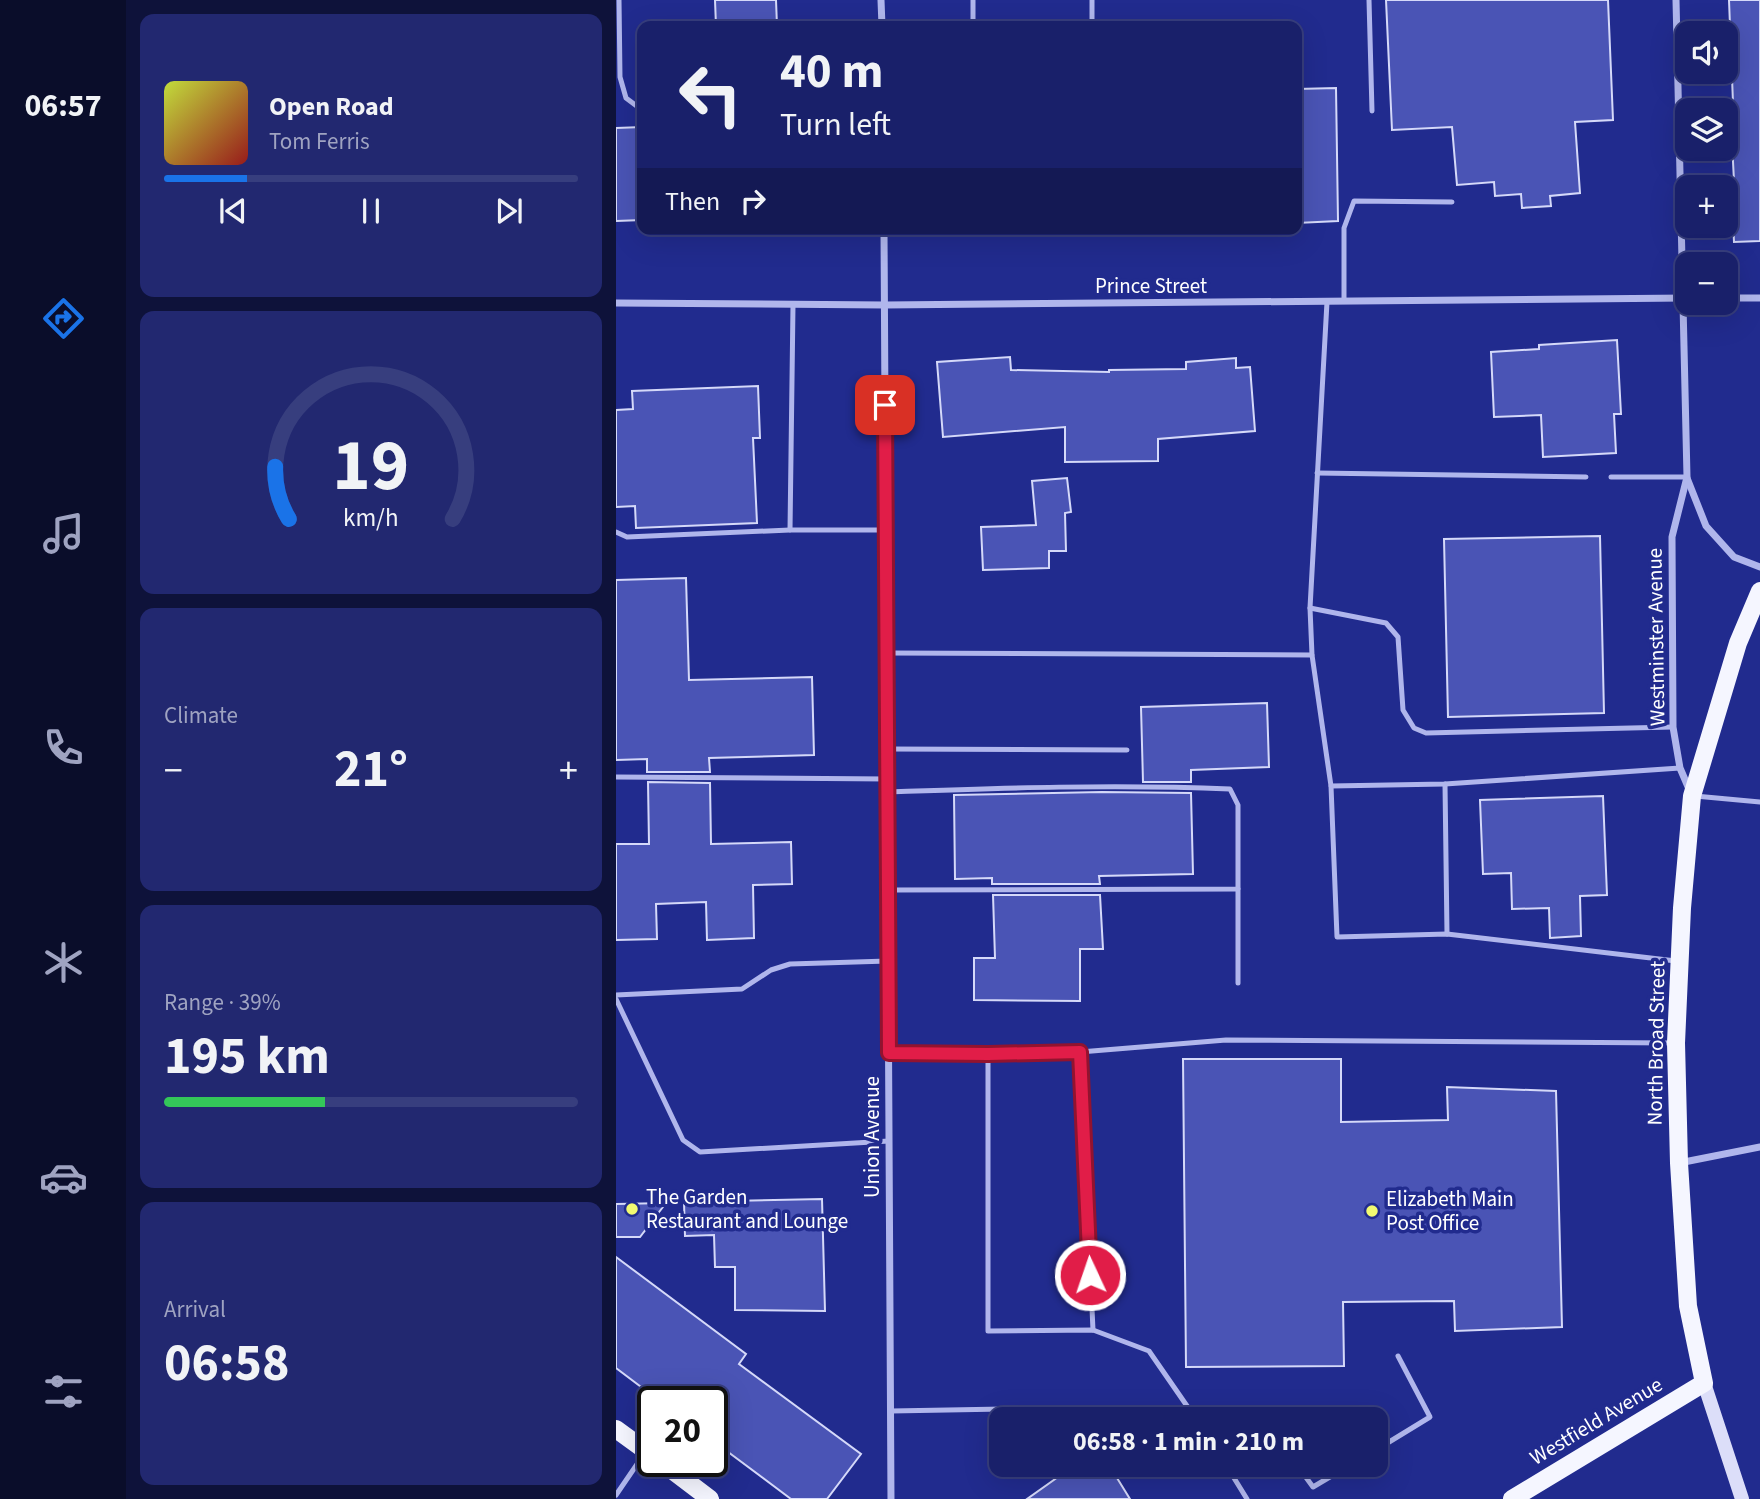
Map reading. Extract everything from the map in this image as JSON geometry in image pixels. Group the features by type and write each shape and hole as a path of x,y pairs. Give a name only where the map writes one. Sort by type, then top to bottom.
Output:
{"main road":[{"name":"North Broad Street","path":"1704,1383 1688,1306 1679,1163 1676,1043 1682,908 1692,796 1738,643 1760,591"},
{"name":"Westfield Avenue","path":"1512,1499 1704,1383"},
{"path":"616,1429 637,1444"},
{"path":"681,1477 710,1499"}],"street":[{"path":"881,0 881,21"},
{"name":"Westminster Avenue","path":"1676,0 1684,252"},
{"name":"Union Avenue","path":"884,235 891,1499"},
{"name":"Prince Street","path":"616,303 885,305 1675,298"},
{"path":"1738,298 1760,298"},
{"name":"Westminster Avenue","path":"1685,315 1687,477 1672,537 1673,727 1680,768 1692,796"},
{"name":"Westminster Avenue","path":"1687,477 1706,526 1734,557 1760,567"},
{"path":"1679,1163 1760,1147"},
{"name":"North Broad Street","path":"1704,1383 1742,1499"}],"lane":[{"path":"619,0 620,77 626,98"},
{"path":"973,0 973,21"},
{"path":"1092,21 1093,0"},
{"path":"1369,0 1372,111"},
{"path":"616,98 626,98 637,106"},
{"path":"1344,301 1344,228 1354,201 1452,202"},
{"path":"1327,302 1310,608 1312,655 1331,786 1337,937 1447,934 1679,961"},
{"path":"790,530 793,305"},
{"path":"1317,473 1586,477"},
{"path":"1611,477 1687,477"},
{"path":"616,532 627,537 790,530 886,530"},
{"path":"1310,608 1386,622 1398,637 1403,710 1414,728 1426,733 1673,727"},
{"path":"887,653 1312,655"},
{"path":"887,749 1127,750"},
{"path":"1331,786 1445,784 1680,768"},
{"path":"616,777 887,779"},
{"path":"1445,784 1447,934"},
{"path":"888,792 1092,786 1230,789 1238,805 1238,983"},
{"path":"1692,796 1760,802"},
{"path":"888,890 1238,889"},
{"path":"888,961 790,964 771,970 742,989 616,997 683,1140 700,1152 890,1141"},
{"path":"889,1053 1080,1052 1226,1041 1676,1043"},
{"path":"1080,1052 1093,1331"},
{"path":"988,1054 988,1331 1093,1331 1149,1352 1188,1407"},
{"path":"1388,1443 1430,1417 1398,1356"},
{"path":"891,1411 989,1409"},
{"path":"616,1495 637,1473"},
{"path":"1233,1477 1247,1499"},
{"path":"1306,1477 1313,1487 1330,1477"}],"building":[{"path":"715,0 776,0 777,21 716,21"},
{"path":"1386,0 1608,0 1613,120 1575,122 1580,193 1550,196 1551,206 1522,208 1521,194 1495,196 1494,182 1457,185 1452,127 1392,130"},
{"path":"1729,0 1760,0 1760,241 1734,242 1734,238 1738,238 1738,175 1734,175 1733,161 1738,161 1738,98 1733,98 1732,84 1738,84 1738,21 1730,21"},
{"path":"1336,88 1338,221 1302,223 1302,89"},
{"path":"637,127 637,220 616,221 616,128"},
{"path":"1617,340 1621,414 1614,414 1616,453 1543,457 1541,415 1494,417 1491,352 1539,349 1539,345"},
{"path":"1010,357 1011,370 1109,372 1186,369 1186,362 1236,358 1236,368 1250,367 1255,431 1158,439 1158,461 1065,462 1065,427 943,437 937,362"},
{"path":"758,386 760,438 753,438 757,523 636,528 635,506 616,507 616,410 633,409 632,391"},
{"path":"1067,478 1071,512 1065,513 1066,551 1049,551 1049,568 983,570 981,527 1036,525 1032,481"},
{"path":"1600,536 1604,713 1448,717 1444,539"},
{"path":"686,578 689,680 812,677 814,755 709,758 710,772 647,772 647,759 616,760 616,580"},
{"path":"1267,703 1269,767 1191,770 1191,782 1143,782 1141,707"},
{"path":"648,782 710,783 711,844 791,842 792,884 753,885 754,938 707,940 706,902 656,904 657,939 616,940 616,844 649,844"},
{"path":"1191,793 1193,874 1099,876 1100,884 992,884 992,878 955,879 954,795"},
{"path":"1603,796 1607,895 1580,896 1581,936 1550,938 1549,908 1512,909 1511,873 1483,874 1480,800"},
{"path":"993,895 1100,895 1103,949 1080,949 1080,1001 974,1000 974,958 995,958"},
{"name":"Elizabeth Main Post Office","path":"1183,1059 1341,1059 1341,1122 1448,1120 1447,1087 1556,1091 1562,1327 1455,1331 1454,1301 1343,1302 1344,1366 1186,1367"},
{"path":"822,1199 825,1311 735,1310 735,1267 715,1267 714,1235 685,1236 684,1202"},
{"path":"666,1203 640,1237 616,1237 616,1204"},
{"path":"616,1257 746,1354 739,1364 861,1454 827,1499 791,1499 728,1452 728,1386 640,1386 616,1368"},
{"path":"1058,1477 1116,1477 1130,1499 1027,1499"}],"place":[{"name":"The Garden Restaurant and Lounge","path":"632,1209"},
{"name":"Elizabeth Main Post Office","path":"1372,1211"}],"route":[{"path":"885,405 889,1053 1080,1052 1090,1275"}]}
